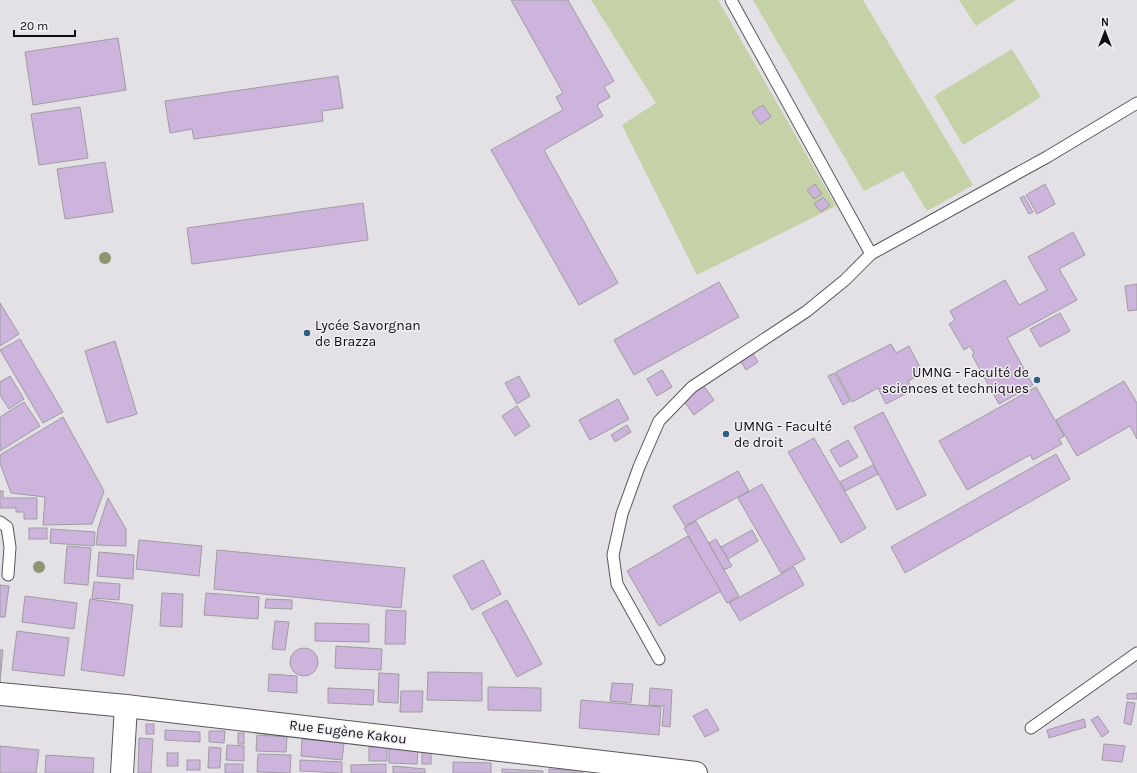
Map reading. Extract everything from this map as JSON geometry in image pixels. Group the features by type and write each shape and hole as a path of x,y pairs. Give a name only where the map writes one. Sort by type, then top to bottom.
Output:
{"street":[{"name":"Rue Eugène Kakou","path":"0,694 126,706 696,773"},
{"path":"122,773 126,706"}],"lane":[{"path":"731,0 871,254"},
{"path":"659,659 617,584 613,555 622,514 639,467 659,421 692,387 807,310 845,280 871,254 1047,157 1137,103"},
{"path":"0,522 7,527 10,547 8,575"},
{"path":"1031,728 1137,653"}],"green space":[{"path":"591,0 718,0 836,206 697,275 622,125 656,103"},
{"path":"753,0 863,0 973,185 927,211 903,171 864,191"},
{"path":"959,0 1016,0 976,26"},
{"path":"1012,49 1041,97 963,145 934,96"}],"building":[{"path":"511,0 568,0 614,81 604,87 610,97 597,105 603,116 544,150 618,283 579,305 491,150 563,110 556,97 563,93"},
{"path":"118,38 126,90 33,105 25,52"},
{"path":"338,76 343,108 322,111 323,121 194,139 192,129 170,133 165,101"},
{"path":"763,105 771,117 760,124 752,112"},
{"path":"80,107 88,158 39,165 31,114"},
{"path":"105,162 113,212 65,219 57,169"},
{"path":"815,184 822,194 814,199 807,190"},
{"path":"1045,184 1055,204 1037,214 1026,195"},
{"path":"1024,196 1033,212 1029,214 1020,198"},
{"path":"823,197 830,205 821,212 814,204"},
{"path":"363,203 368,240 192,264 187,228"},
{"path":"1073,232 1085,255 1059,269 1077,300 1007,338 1033,385 999,404 972,355 974,353 970,346 964,350 949,324 955,320 950,311 1005,280 1019,305 1047,290 1028,257"},
{"path":"719,282 739,317 634,375 614,340"},
{"path":"1137,284 1137,310 1128,311 1125,286"},
{"path":"0,303 19,334 0,346"},
{"path":"1060,313 1070,331 1040,347 1030,329"},
{"path":"20,339 63,412 43,423 0,350"},
{"path":"115,341 137,414 107,423 85,351"},
{"path":"891,344 896,353 909,346 923,373 908,381 913,390 886,404 878,388 852,402 836,372"},
{"path":"752,352 758,362 746,370 740,360"},
{"path":"662,370 672,387 657,396 647,379"},
{"path":"835,373 850,401 843,405 828,376"},
{"path":"10,376 24,399 9,409 0,395 0,382"},
{"path":"519,376 530,396 517,404 505,383"},
{"path":"1124,381 1137,403 1137,439 1130,426 1077,456 1056,420"},
{"path":"703,385 714,400 694,415 683,400"},
{"path":"1036,387 1064,436 1059,439 1062,444 1033,460 1030,455 967,490 939,441"},
{"path":"618,399 629,419 590,440 579,420"},
{"path":"24,402 40,426 0,451 0,417"},
{"path":"517,406 530,426 515,436 502,416"},
{"path":"883,412 926,495 897,510 854,427"},
{"path":"63,417 104,491 92,524 43,525 45,497 11,493 0,463 0,455"},
{"path":"627,425 631,432 615,442 611,435"},
{"path":"814,438 866,528 841,543 788,452"},
{"path":"848,440 858,457 840,467 830,450"},
{"path":"1056,454 1070,479 905,573 891,547"},
{"path":"873,465 878,474 845,491 840,482"},
{"path":"738,471 749,491 685,526 673,506"},
{"path":"762,484 805,559 781,573 738,498"},
{"path":"0,491 3,491 3,498 37,498 37,519 24,519 24,512 16,512 16,508 0,508"},
{"path":"108,498 126,529 126,546 96,545 98,529"},
{"path":"696,521 739,596 727,603 684,528"},
{"path":"29,528 47,528 47,539 29,539"},
{"path":"51,529 95,532 94,546 50,543"},
{"path":"752,530 758,541 728,559 721,547"},
{"path":"688,536 721,591 659,626 627,571"},
{"path":"716,539 732,566 724,570 709,543"},
{"path":"139,540 202,546 199,576 136,569"},
{"path":"67,546 91,548 88,585 64,583"},
{"path":"217,550 405,568 401,608 214,589"},
{"path":"99,552 134,555 133,579 97,576"},
{"path":"483,560 501,594 472,610 453,576"},
{"path":"794,567 804,585 740,621 729,603"},
{"path":"94,582 120,584 119,600 92,598"},
{"path":"0,585 9,586 5,617 0,617"},
{"path":"162,593 183,594 182,627 160,626"},
{"path":"206,593 259,597 258,619 204,615"},
{"path":"25,596 77,603 74,629 22,622"},
{"path":"90,599 133,605 124,676 81,670"},
{"path":"266,599 292,600 292,609 265,608"},
{"path":"507,600 542,664 517,677 482,613"},
{"path":"386,610 406,611 405,644 385,644"},
{"path":"275,621 289,622 285,650 272,649"},
{"path":"315,623 369,624 369,642 315,641"},
{"path":"17,631 69,638 64,676 12,670"},
{"path":"336,646 382,649 381,670 335,668"},
{"path":"304,648 314,652 318,662 314,672 304,676 294,672 290,662 294,652"},
{"path":"0,650 3,650 0,682"},
{"path":"428,672 482,673 482,701 427,700"},
{"path":"379,673 399,674 398,703 378,702"},
{"path":"269,674 297,676 297,693 268,691"},
{"path":"612,683 633,684 631,703 610,701"},
{"path":"488,687 541,688 541,711 488,710"},
{"path":"328,688 374,690 373,705 328,703"},
{"path":"650,688 672,690 670,727 662,726 664,706 649,705"},
{"path":"401,691 423,691 422,712 400,712"},
{"path":"1137,693 1137,699 1127,699 1127,694"},
{"path":"581,700 661,707 659,735 579,728"},
{"path":"1127,702 1135,703 1131,725 1124,723"},
{"path":"707,709 719,730 705,737 693,716"},
{"path":"1098,716 1109,732 1102,737 1091,720"},
{"path":"1084,719 1086,727 1049,738 1047,730"},
{"path":"146,724 154,724 154,734 146,734"},
{"path":"165,730 200,732 200,742 165,740"},
{"path":"209,731 225,731 224,743 209,742"},
{"path":"238,733 244,733 244,744 238,744"},
{"path":"257,735 287,737 286,752 256,751"},
{"path":"139,738 153,739 151,773 138,773"},
{"path":"302,739 344,743 342,760 301,756"},
{"path":"1104,744 1125,746 1122,762 1102,760"},
{"path":"227,745 244,746 244,761 226,760"},
{"path":"0,746 39,750 36,773 0,773"},
{"path":"209,747 221,748 220,768 208,768"},
{"path":"369,747 387,747 387,761 369,761"},
{"path":"389,748 418,749 417,764 389,763"},
{"path":"422,751 431,751 431,764 422,764"},
{"path":"167,753 178,753 178,766 167,766"},
{"path":"258,754 291,755 290,773 257,772"},
{"path":"46,755 94,758 93,773 45,773"},
{"path":"187,760 200,760 200,770 187,770"},
{"path":"300,760 342,762 342,773 300,771"},
{"path":"453,762 491,763 491,773 453,773"},
{"path":"225,764 243,764 243,773 225,773"},
{"path":"386,764 386,773 351,773 351,765"},
{"path":"393,766 425,769 425,773 393,773"},
{"path":"502,769 543,771 543,773 502,773"},
{"path":"549,769 583,771 583,773 549,773"}],"place":[{"name":"Lycée Savorgnan de Brazza","path":"307,333"},
{"name":"UMNG - Faculté de sciences et techniques","path":"1037,380"},
{"name":"UMNG - Faculté de droit","path":"726,434"}]}
